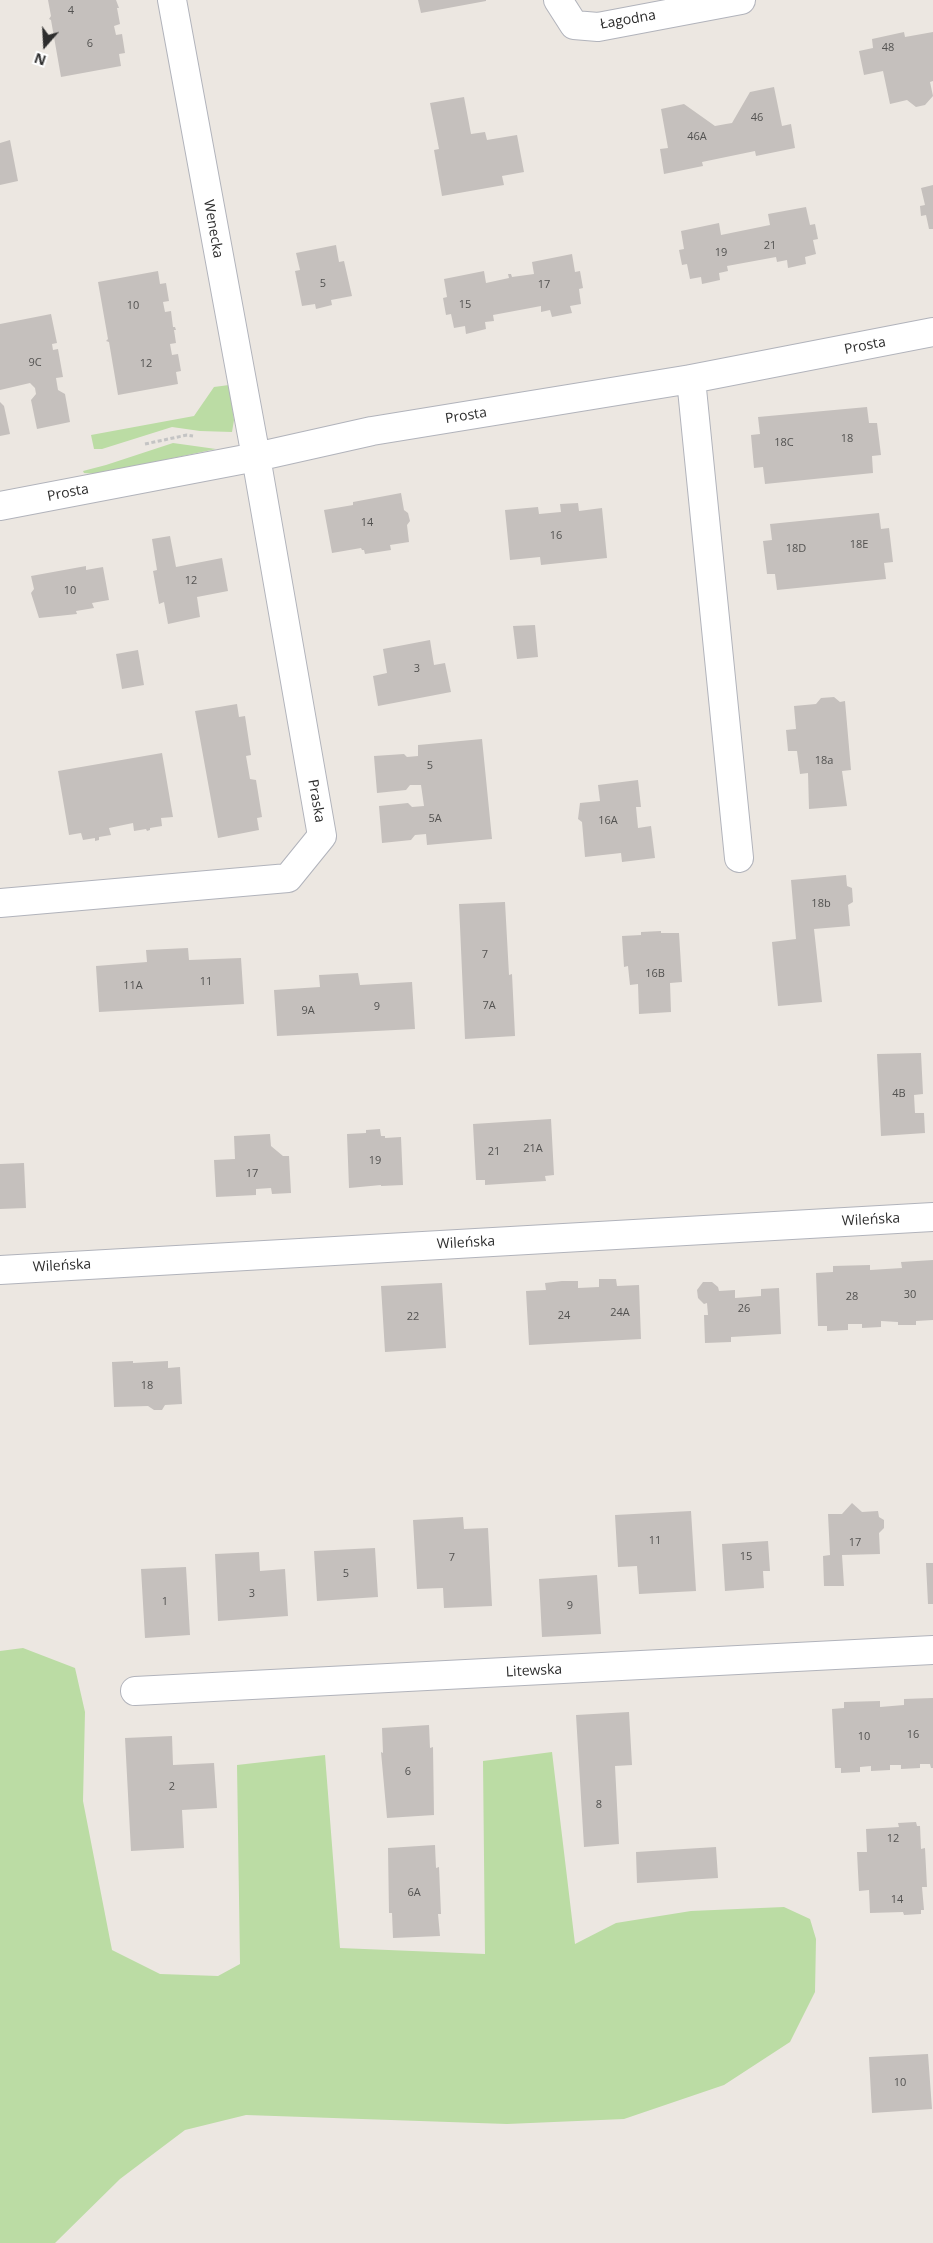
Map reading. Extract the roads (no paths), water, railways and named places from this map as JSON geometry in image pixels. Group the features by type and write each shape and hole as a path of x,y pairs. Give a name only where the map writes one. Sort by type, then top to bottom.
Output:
{"street":[{"name":"Wenecka","path":"172,0 256,457"},
{"name":"Łagodna","path":"558,0 574,25 598,27 740,0"},
{"name":"Prosta","path":"0,506 256,457 372,431 692,379 933,332"},
{"path":"692,379 739,858"},
{"name":"Praska","path":"0,903 288,878 322,836 256,457"},
{"name":"Wileńska","path":"0,1270 933,1217"},
{"name":"Litewska","path":"136,1691 933,1650"}]}
